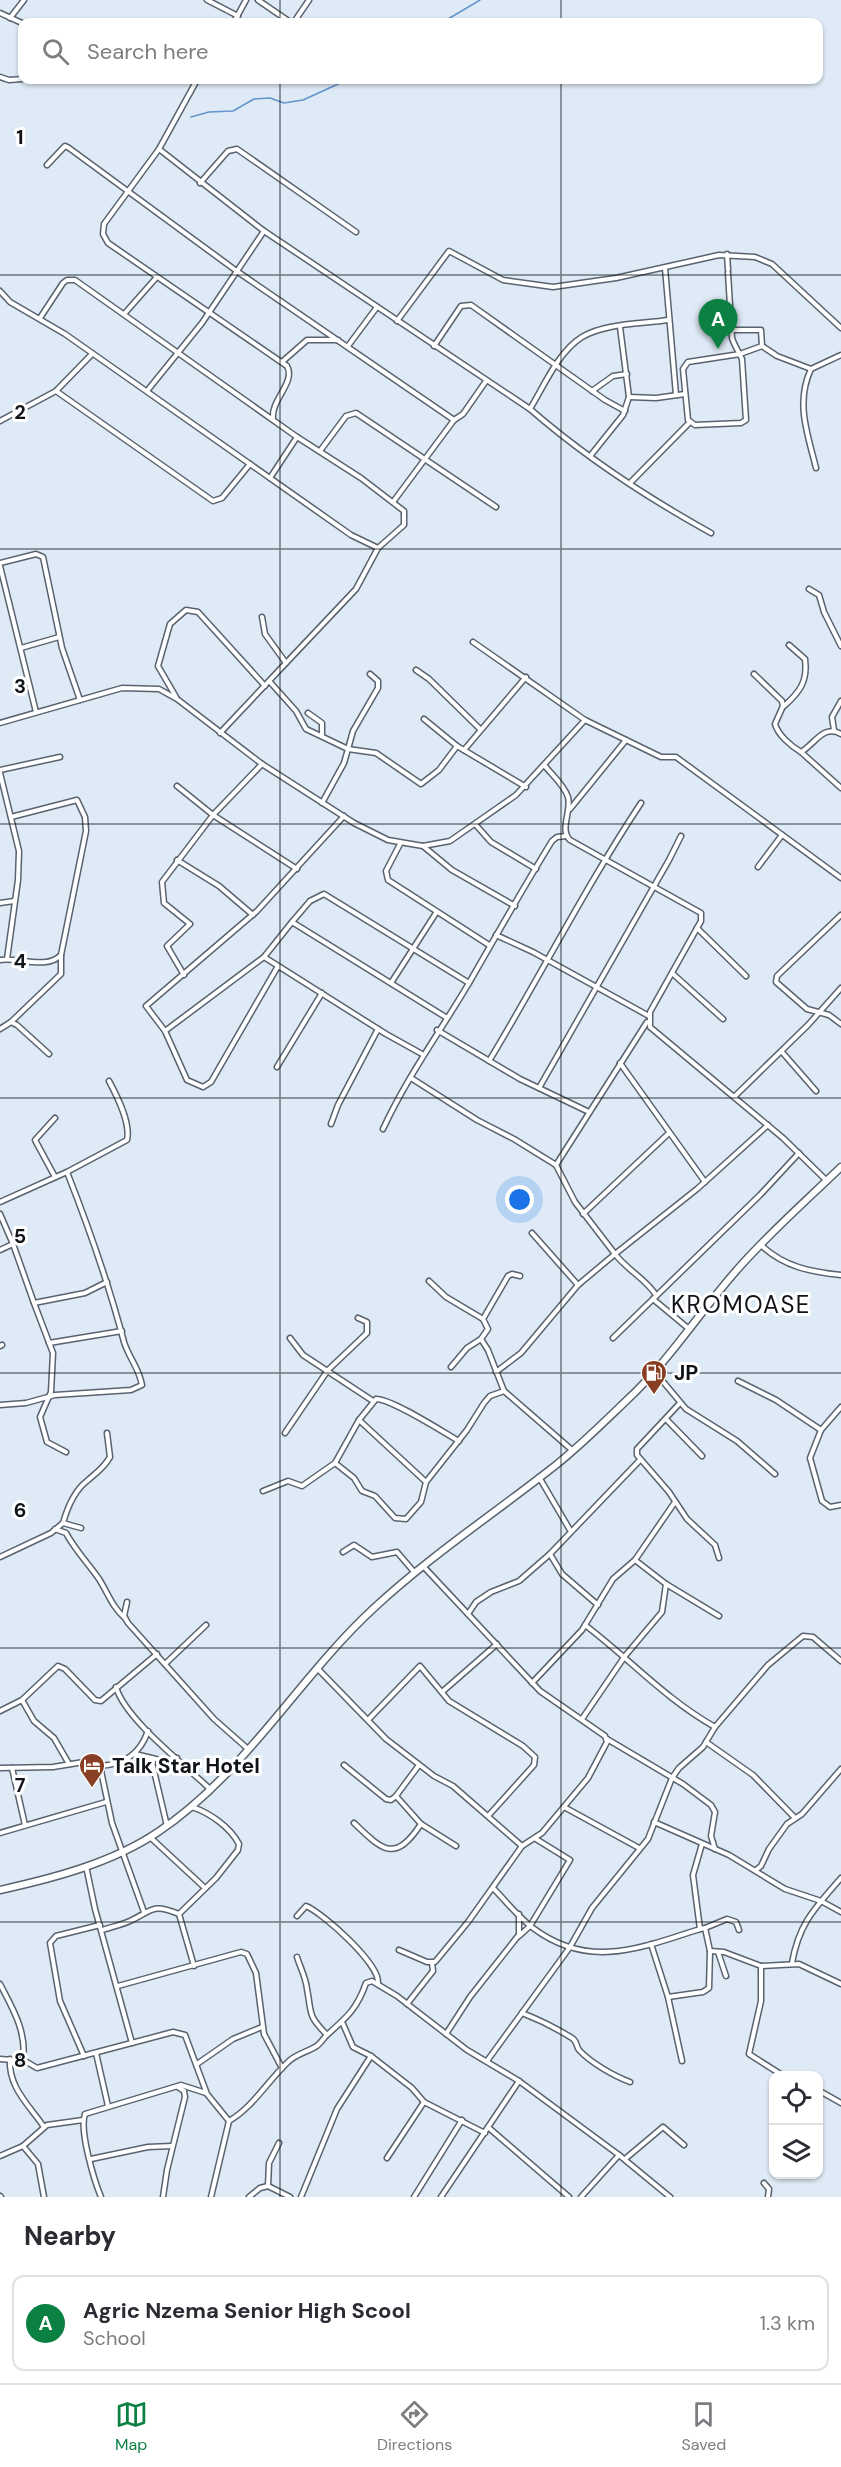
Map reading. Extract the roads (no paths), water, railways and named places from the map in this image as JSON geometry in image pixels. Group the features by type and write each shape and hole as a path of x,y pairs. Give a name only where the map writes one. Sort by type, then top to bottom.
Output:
{"street":[{"path":"10,18 24,0"},
{"path":"207,0 238,16 246,0"},
{"path":"258,0 286,18"},
{"path":"295,18 309,0"},
{"path":"0,13 18,21"},
{"path":"0,76 9,80 18,79"},
{"path":"195,84 159,149 104,224 103,234 108,243 156,278 287,366 290,374 274,406 273,418"},
{"path":"47,165 65,146 129,190 238,272 454,420"},
{"path":"159,149 264,231 530,409 561,436 630,482 658,504 711,533"},
{"path":"200,183 228,151 237,149 356,231"},
{"path":"147,391 181,352 264,231"},
{"path":"397,321 449,251 503,280 544,286 616,278 727,254 755,257 772,264 841,328"},
{"path":"727,254 731,330 740,354 746,420 731,424 695,425 690,422 685,394 685,364 740,354 762,346"},
{"path":"665,268 676,395"},
{"path":"40,318 63,283 71,278 181,352 297,437 404,511 404,525 378,548 356,589 220,733"},
{"path":"125,313 156,278"},
{"path":"0,291 10,302 40,318 147,391 351,535 378,548"},
{"path":"434,346 461,306 468,304 592,391 625,411"},
{"path":"348,346 377,307"},
{"path":"530,409 556,366 573,345 584,336 620,327 669,320"},
{"path":"591,456 625,411 629,397 620,327"},
{"path":"731,330 761,330 762,346"},
{"path":"282,362 307,340 340,340"},
{"path":"762,346 777,356 811,369 841,355"},
{"path":"0,421 56,391 92,354"},
{"path":"811,369 801,401 816,468"},
{"path":"592,391 613,376 627,374"},
{"path":"393,502 423,459 454,420 463,414 486,381"},
{"path":"56,391 213,501 222,498 250,464"},
{"path":"629,397 685,394"},
{"path":"320,451 346,416 356,413 496,507"},
{"path":"630,482 690,422"},
{"path":"270,478 297,437"},
{"path":"36,712 0,564 36,554 43,557 59,637 80,700"},
{"path":"809,589 819,595 824,612 841,646"},
{"path":"177,699 158,666 170,624 186,610 198,612 265,686"},
{"path":"262,617 265,634 286,663"},
{"path":"21,648 59,637"},
{"path":"473,642 585,720 663,758 676,757 841,878"},
{"path":"789,645 805,659 805,681 795,697 783,706 775,723 776,729 841,788"},
{"path":"416,670 429,679 480,729"},
{"path":"322,803 344,763 352,731 378,688 378,681 370,674"},
{"path":"754,674 780,698 783,706"},
{"path":"464,750 526,677"},
{"path":"270,682 296,711 303,725 348,749 376,753 421,784 443,765 458,746"},
{"path":"0,723 122,688 159,689 177,699 262,764 371,833 400,844 423,846 450,841 526,787 585,720"},
{"path":"835,731 832,717 841,701"},
{"path":"308,713 322,723 322,736"},
{"path":"424,719 458,746 526,787"},
{"path":"801,752 813,745 824,732 835,731 841,734"},
{"path":"569,810 626,740"},
{"path":"7,959 19,851 0,772 60,757"},
{"path":"184,975 167,946 190,924 164,903 161,888 177,860 213,815 262,764"},
{"path":"545,766 566,792 569,810 566,836"},
{"path":"177,786 213,815 297,869"},
{"path":"0,1029 11,1022 61,974 61,955 85,838 85,817 77,800 11,817"},
{"path":"489,1060 604,860 641,803"},
{"path":"278,966 240,1037 211,1082 206,1086 198,1086 187,1080 165,1031 146,1006 253,915 344,816"},
{"path":"475,824 491,842 536,869"},
{"path":"758,867 782,835"},
{"path":"383,1129 422,1054 447,1018 552,841 557,837 566,836 604,860 701,913 702,921 648,1019 556,1165"},
{"path":"538,1088 652,887 673,855 681,836"},
{"path":"400,844 386,872 388,880 489,945"},
{"path":"423,846 452,870 515,906"},
{"path":"177,860 219,886 253,915"},
{"path":"165,1031 264,957 310,901 324,894 468,983"},
{"path":"0,903 14,901"},
{"path":"391,983 412,947 436,913"},
{"path":"841,915 777,976 779,986 801,1004 841,1024"},
{"path":"292,922 447,1018"},
{"path":"697,928 746,976"},
{"path":"496,935 597,987 648,1019 654,1032 735,1096 828,1180"},
{"path":"0,960 45,962 54,961 61,955"},
{"path":"264,957 422,1054"},
{"path":"672,973 723,1019"},
{"path":"735,1096 782,1052 841,988"},
{"path":"277,1067 322,993"},
{"path":"11,1022 49,1054"},
{"path":"331,1124 338,1105 378,1029"},
{"path":"437,1030 538,1088 590,1112"},
{"path":"782,1052 816,1090"},
{"path":"620,1062 641,1088 669,1133 705,1182"},
{"path":"411,1078 442,1095 477,1120 514,1139 556,1165 568,1192 615,1254 624,1265 643,1278 654,1297 690,1330"},
{"path":"0,1202 67,1172 123,1143 128,1137 120,1104 109,1081"},
{"path":"55,1118 35,1140 55,1177"},
{"path":"496,1372 521,1353 578,1285 705,1182 768,1125"},
{"path":"583,1214 669,1133"},
{"path":"613,1338 760,1195 799,1153"},
{"path":"0,1890 42,1881 123,1851 167,1826 210,1789 248,1749 316,1668 373,1608 423,1566 573,1450 655,1372 737,1269 841,1167"},
{"path":"0,1405 50,1397 100,1394 142,1385 139,1369 126,1348 107,1282 67,1172"},
{"path":"0,1214 50,1343 53,1363 50,1397 41,1413 42,1430 47,1442 66,1452"},
{"path":"532,1233 578,1285"},
{"path":"0,1250 13,1244"},
{"path":"762,1246 783,1262 799,1269 841,1275"},
{"path":"483,1319 508,1276 512,1274 520,1276"},
{"path":"429,1281 446,1297 483,1319 489,1326 481,1339 468,1348 451,1366"},
{"path":"34,1303 85,1293 107,1282"},
{"path":"285,1433 328,1370 367,1333 367,1322 358,1318"},
{"path":"50,1343 122,1330"},
{"path":"290,1338 303,1355 373,1401"},
{"path":"481,1339 488,1350 504,1391 573,1450"},
{"path":"655,1372 686,1409 737,1441 775,1473"},
{"path":"738,1381 776,1400 821,1430"},
{"path":"335,1463 354,1478 362,1491 372,1493 397,1520 406,1519 420,1504 426,1482 459,1441 484,1403 490,1396 504,1391"},
{"path":"262,1491 288,1480 302,1486 335,1463 359,1420 373,1401 380,1399 459,1441"},
{"path":"680,1403 637,1449 640,1460 687,1520 715,1545 719,1558"},
{"path":"841,1407 821,1430 810,1458 822,1501 830,1506 841,1505"},
{"path":"666,1419 702,1456"},
{"path":"359,1420 426,1482"},
{"path":"0,1557 30,1544 63,1523 79,1489 85,1482 96,1476 110,1457 107,1433"},
{"path":"468,1614 476,1602 491,1592 519,1581 550,1554 570,1530 586,1519 640,1460"},
{"path":"539,1477 570,1530"},
{"path":"532,1683 585,1625 613,1579 635,1560 675,1502"},
{"path":"63,1523 81,1528"},
{"path":"55,1529 66,1533 100,1581 112,1606 214,1719 248,1749"},
{"path":"343,1552 354,1545 372,1557 397,1552 415,1573"},
{"path":"550,1554 562,1574 598,1605"},
{"path":"635,1560 666,1584 719,1616"},
{"path":"423,1566 550,1700 582,1719 607,1739 672,1778 714,1808 711,1836 715,1849"},
{"path":"582,1719 626,1656 662,1612 666,1584"},
{"path":"125,1618 128,1602"},
{"path":"165,1664 206,1625"},
{"path":"585,1625 626,1656 668,1697 715,1727"},
{"path":"487,2061 570,1947 592,1908 648,1839 672,1778 679,1768 706,1742 715,1727 768,1665 803,1636 813,1637 841,1660"},
{"path":"442,1692 497,1644"},
{"path":"0,1711 22,1701 58,1666 65,1669 95,1700 101,1701 157,1654"},
{"path":"368,1720 420,1666 449,1701 523,1746 535,1757 534,1765 489,1815"},
{"path":"316,1668 386,1739 489,1815 522,1846"},
{"path":"116,1687 120,1699 148,1731 210,1789"},
{"path":"22,1701 34,1721 54,1738 69,1764"},
{"path":"100,1766 114,1765 135,1754 148,1731"},
{"path":"407,2004 433,1971 432,1963 468,1922 522,1846 536,1839 592,1772 605,1750 607,1739"},
{"path":"706,1742 747,1770 795,1818"},
{"path":"135,1754 160,1760 177,1758"},
{"path":"151,1758 167,1826"},
{"path":"0,1768 96,1760 100,1766 106,1802 144,1912"},
{"path":"344,1765 386,1799 392,1800 419,1765"},
{"path":"12,1767 25,1825"},
{"path":"755,1870 761,1866 769,1849 787,1824 841,1769"},
{"path":"396,1796 421,1824 456,1846"},
{"path":"0,1833 106,1802"},
{"path":"179,1914 238,1850 239,1844 220,1822 205,1811 190,1806"},
{"path":"564,1807 639,1848"},
{"path":"654,1822 715,1849 785,1889 821,1901 841,1912"},
{"path":"354,1823 376,1844 390,1848 409,1842 421,1824"},
{"path":"150,1837 158,1847 205,1888"},
{"path":"446,2034 470,1997 519,1936 530,1926 570,1860 536,1839"},
{"path":"668,1997 703,1992 709,1988 710,1952 693,1875 702,1844"},
{"path":"86,1865 132,2043"},
{"path":"792,1963 803,1924 841,1878"},
{"path":"493,1888 530,1926 570,1947 594,1953 651,1944 728,1919 736,1922 740,1930"},
{"path":"297,1916 306,1906 318,1914 371,1963 378,1977 378,1983"},
{"path":"84,2056 60,2001 50,1943 56,1936 132,1920 144,1912 159,1907 179,1914"},
{"path":"179,1914 194,1966"},
{"path":"519,1914 519,1936"},
{"path":"651,1944 668,1997 682,2061"},
{"path":"399,1950 432,1963"},
{"path":"118,1986 241,1952 247,1954 256,1974 262,2027 282,2068"},
{"path":"710,1952 718,1952 761,1966 792,1963 841,1984"},
{"path":"718,1952 726,1976"},
{"path":"297,1957 308,1991 308,2009 327,2035"},
{"path":"761,1966 761,2001 749,2054 776,2071"},
{"path":"211,2197 229,2121 246,2110 294,2057 318,2046 327,2035 343,2024 356,2006 366,1983 378,1983 446,2034 519,2081 620,2155 668,2197"},
{"path":"0,1984 21,2026 24,2043 23,2061"},
{"path":"522,2013 549,2024 559,2033 572,2039 580,2051 618,2077 630,2082"},
{"path":"343,2024 353,2047 370,2056 412,2088 424,2102 485,2133"},
{"path":"197,2064 233,2039 262,2027"},
{"path":"0,2060 23,2061 37,2068 173,2032 182,2032 189,2041 207,2094 229,2121"},
{"path":"96,2053 108,2106"},
{"path":"301,2197 337,2109 370,2056"},
{"path":"10,2059 11,2074 17,2092 44,2127"},
{"path":"365,2064 377,2062"},
{"path":"441,2197 519,2081"},
{"path":"101,2197 83,2120 88,2111 178,2087 189,2087 207,2094"},
{"path":"163,2197 172,2146 185,2097 184,2091 178,2087"},
{"path":"823,2092 841,2103"},
{"path":"387,2158 424,2102"},
{"path":"0,2156 36,2138 44,2127 83,2120"},
{"path":"414,2197 462,2120"},
{"path":"625,2159 663,2127 684,2145"},
{"path":"489,2128 568,2197"},
{"path":"268,2186 269,2163 279,2143"},
{"path":"23,2146 38,2164 44,2197"},
{"path":"91,2159 148,2147 172,2146"},
{"path":"581,2197 620,2155"},
{"path":"764,2183 769,2189 768,2197"},
{"path":"249,2197 260,2188 268,2186 290,2197"}],"waterway":[{"path":"450,18 480,0"},
{"path":"191,117 209,112 233,111 254,99 270,98 284,103 303,100 338,84"}],"place":[{"name":"Agric Nzema Senior High Scool","path":"718,349"},
{"name":"JP","path":"654,1396"},
{"name":"Talk Star Hotel","path":"92,1789"}],"district":[{"name":"KROMOASE","path":"741,1305"}]}
